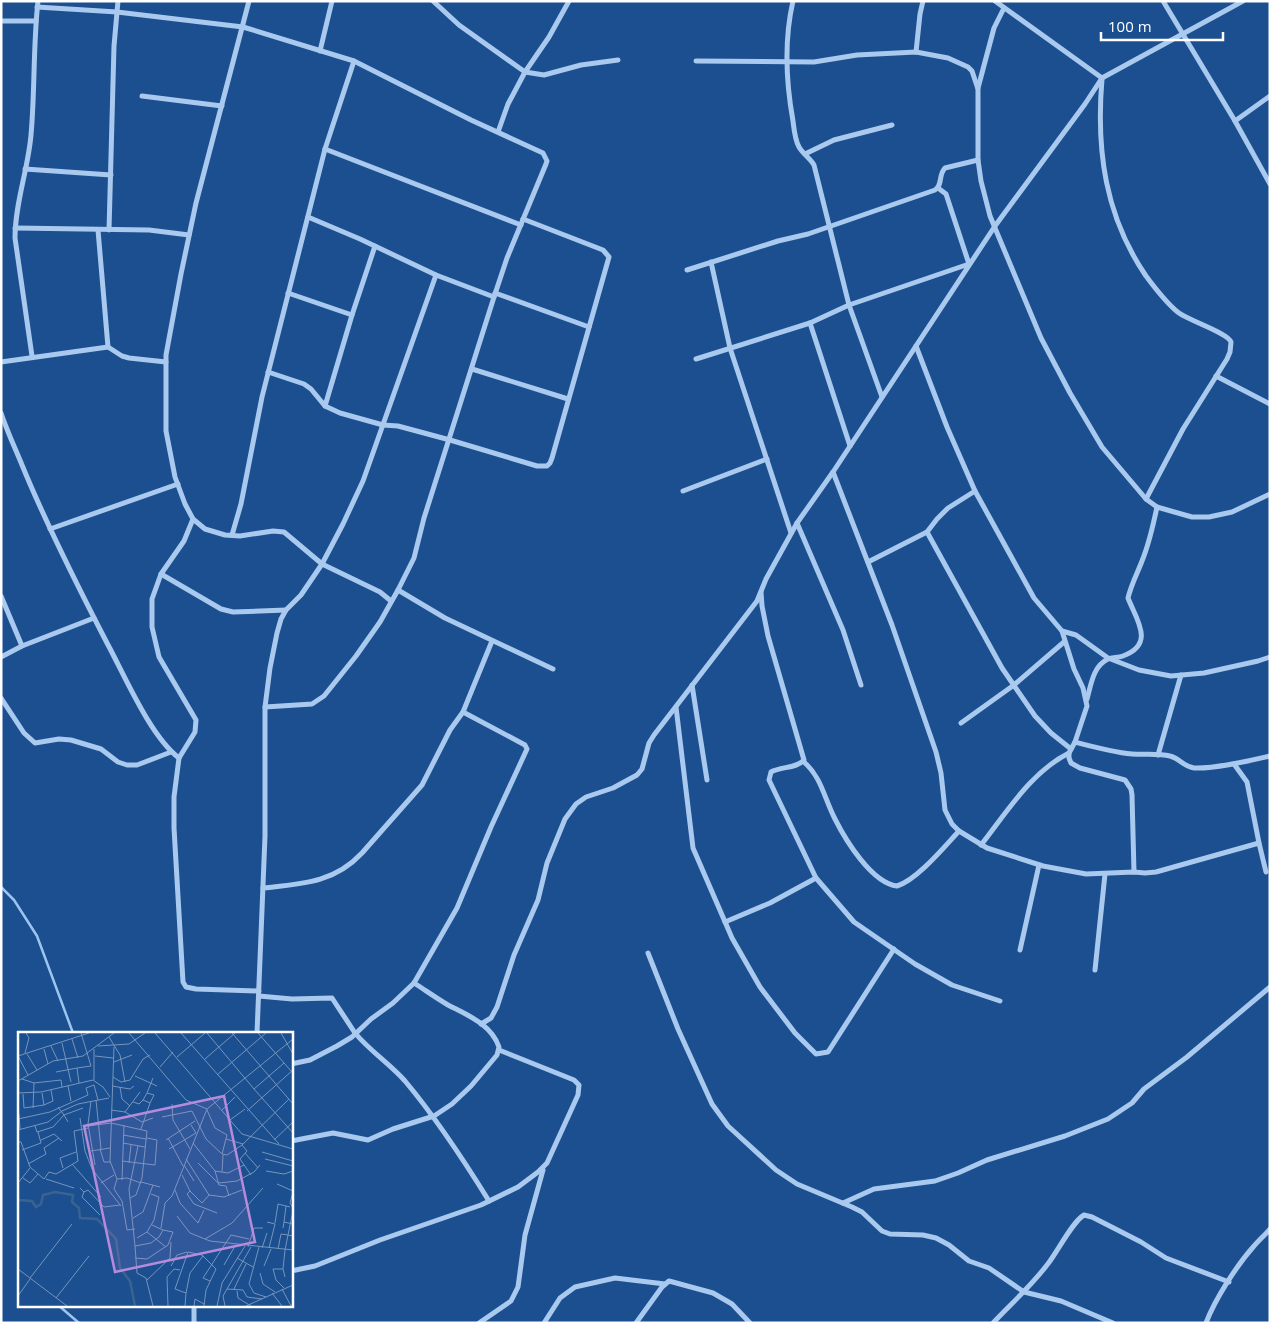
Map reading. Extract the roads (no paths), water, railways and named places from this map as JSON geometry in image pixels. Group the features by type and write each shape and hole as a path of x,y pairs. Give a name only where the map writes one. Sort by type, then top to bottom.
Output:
{"street":[{"path":"109,230 114,46 118,1"},
{"path":"249,1 204,170 179,283 166,355 166,432 178,484 193,519 205,529 232,535 273,531 284,532 322,564 380,592 391,601"},
{"path":"320,51 332,1"},
{"path":"433,1 459,25 525,72 544,75 581,65 618,60"},
{"path":"498,132 508,104 525,72 549,37 569,1"},
{"path":"793,1 786,62 791,111 796,137 799,147 814,165 850,305 882,397"},
{"path":"916,52 923,1"},
{"path":"995,1 1102,78"},
{"path":"1163,1 1235,120 1270,184"},
{"path":"481,1024 491,1018 497,1007 514,954 538,900 547,863 565,819 576,804 586,797 613,788 637,775 642,769 649,743 750,611 797,523 833,472 995,226 1102,78 1243,1"},
{"path":"32,356 18,266 15,228 31,137 37,4 242,27 354,61 543,153 546,158 546,164 494,295 424,518 414,558 398,590 380,622 324,696 312,704 265,707"},
{"path":"1004,8 994,28 978,89 978,160 981,181 990,216 1019,290 1041,338 1070,393 1102,447 1146,499 1157,508 1192,517 1209,517 1232,512 1270,494"},
{"path":"1,21 36,22"},
{"path":"696,61 814,62 856,55 916,52 948,58 968,67 972,71 978,89"},
{"path":"232,535 241,504 268,372 325,149 354,61"},
{"path":"1102,78 1099,134 1105,175 1117,224 1135,260 1158,292 1180,314 1230,339 1230,352 1183,429 1146,499"},
{"path":"142,96 222,106"},
{"path":"1235,120 1270,96"},
{"path":"804,154 834,140 892,124"},
{"path":"325,149 521,225"},
{"path":"938,188 941,173 945,168 978,160"},
{"path":"25,169 111,175"},
{"path":"938,188 946,194 969,264"},
{"path":"687,270 829,227 938,188"},
{"path":"308,217 436,275 589,327"},
{"path":"268,372 304,384 311,389 325,406 340,413 383,425 398,426 538,466 546,466 552,458 609,260 608,254 603,250 523,219"},
{"path":"15,228 149,230 189,235"},
{"path":"98,230 108,347"},
{"path":"325,406 375,246"},
{"path":"711,262 730,348 791,533"},
{"path":"696,359 810,322 850,305 969,264"},
{"path":"256,1032 266,812 265,707 270,668 281,619 286,610 301,595 322,564 363,481 436,275"},
{"path":"288,293 352,315"},
{"path":"810,322 850,446"},
{"path":"916,346 974,491 1034,598 1062,631 1064,642 1088,706 1069,758 1074,766 1120,778 1129,784 1132,795 1134,872"},
{"path":"1,362 32,356 108,347 129,358 166,362"},
{"path":"472,369 568,399"},
{"path":"1216,376 1270,404"},
{"path":"1,413 40,508 94,618 159,737 178,758"},
{"path":"683,491 767,459"},
{"path":"833,472 892,625 936,752 941,773 945,810 952,824 959,831 981,845 1008,856 1039,865 1086,874 1156,872 1259,843"},
{"path":"50,529 178,484"},
{"path":"868,562 927,532 948,508 974,491"},
{"path":"1087,700 1093,677 1098,668 1108,658 1129,654 1136,649 1140,642 1140,624 1128,598 1133,579 1150,540 1157,508"},
{"path":"193,519 184,541 161,574 152,599 152,627 159,657 196,720 195,732 189,745 178,758 174,797 174,828 184,984 196,989 259,994 292,999 332,998 355,1033 404,1080 434,1116 489,1201"},
{"path":"797,523 842,630 861,685"},
{"path":"927,532 1002,668 1034,716 1070,751"},
{"path":"161,574 222,609 233,612 286,610"},
{"path":"398,590 445,618 553,670"},
{"path":"761,592 770,643 804,762 814,771 835,820 856,853 886,883 898,886 908,881 931,861 959,831"},
{"path":"1,596 22,646"},
{"path":"1,657 22,646 94,618"},
{"path":"1062,631 1076,635 1108,658 1139,670 1171,676 1204,673 1270,657"},
{"path":"263,888 313,882 330,876 354,862 422,784 450,730 463,712 492,641"},
{"path":"961,723 1014,685 1064,642"},
{"path":"1158,755 1181,675"},
{"path":"692,685 707,780"},
{"path":"1,698 24,733 35,743 59,739 71,740 101,749 118,762 132,765 151,761 171,752"},
{"path":"676,706 693,848 724,922 760,988 789,1026 816,1054 828,1052 894,949"},
{"path":"292,1064 310,1060 337,1046 393,1003 414,983 457,908 491,827 527,751 525,745 463,712"},
{"path":"1075,742 1106,750 1170,756 1194,768 1234,764 1270,756"},
{"path":"981,845 1034,778 1052,762 1070,751"},
{"path":"804,762 771,772 769,780 816,878 827,892 854,922 915,964 952,985 1000,1001"},
{"path":"1234,764 1247,782 1266,872"},
{"path":"1020,950 1039,865"},
{"path":"1095,970 1105,874"},
{"path":"724,922 770,903 816,878"},
{"path":"648,953 698,1077 712,1104 728,1126 770,1165 797,1184 862,1212 882,1231 890,1234 923,1235 936,1238 949,1245 969,1261 989,1268 1024,1292 1061,1301 1086,1310 1096,1320 1113,1323"},
{"path":"414,983 481,1024 497,1041 499,1050"},
{"path":"843,1203 874,1189 935,1181 987,1160 1065,1136 1108,1119 1132,1103 1144,1089 1187,1057 1270,987"},
{"path":"292,1141 333,1133 368,1140 393,1129 434,1116 452,1104 471,1086 499,1050"},
{"path":"292,1271 316,1266 380,1240 489,1201 518,1187 543,1168 578,1095 579,1085 574,1080 499,1050"},
{"path":"479,1323 511,1301 518,1287 525,1235 543,1168"},
{"path":"993,1323 1024,1292 1048,1264 1084,1215 1092,1217 1141,1242 1166,1258 1229,1282"},
{"path":"1206,1323 1229,1282 1254,1246 1270,1229"},
{"path":"544,1323 560,1298 575,1288 615,1278 665,1284 672,1281 713,1292 732,1304 750,1323"},
{"path":"636,1323 665,1284"},
{"path":"194,1306 194,1323"}],"waterway":[{"path":"1,887 14,900 37,936 73,1032"},
{"path":"59,1306 79,1323"}]}
